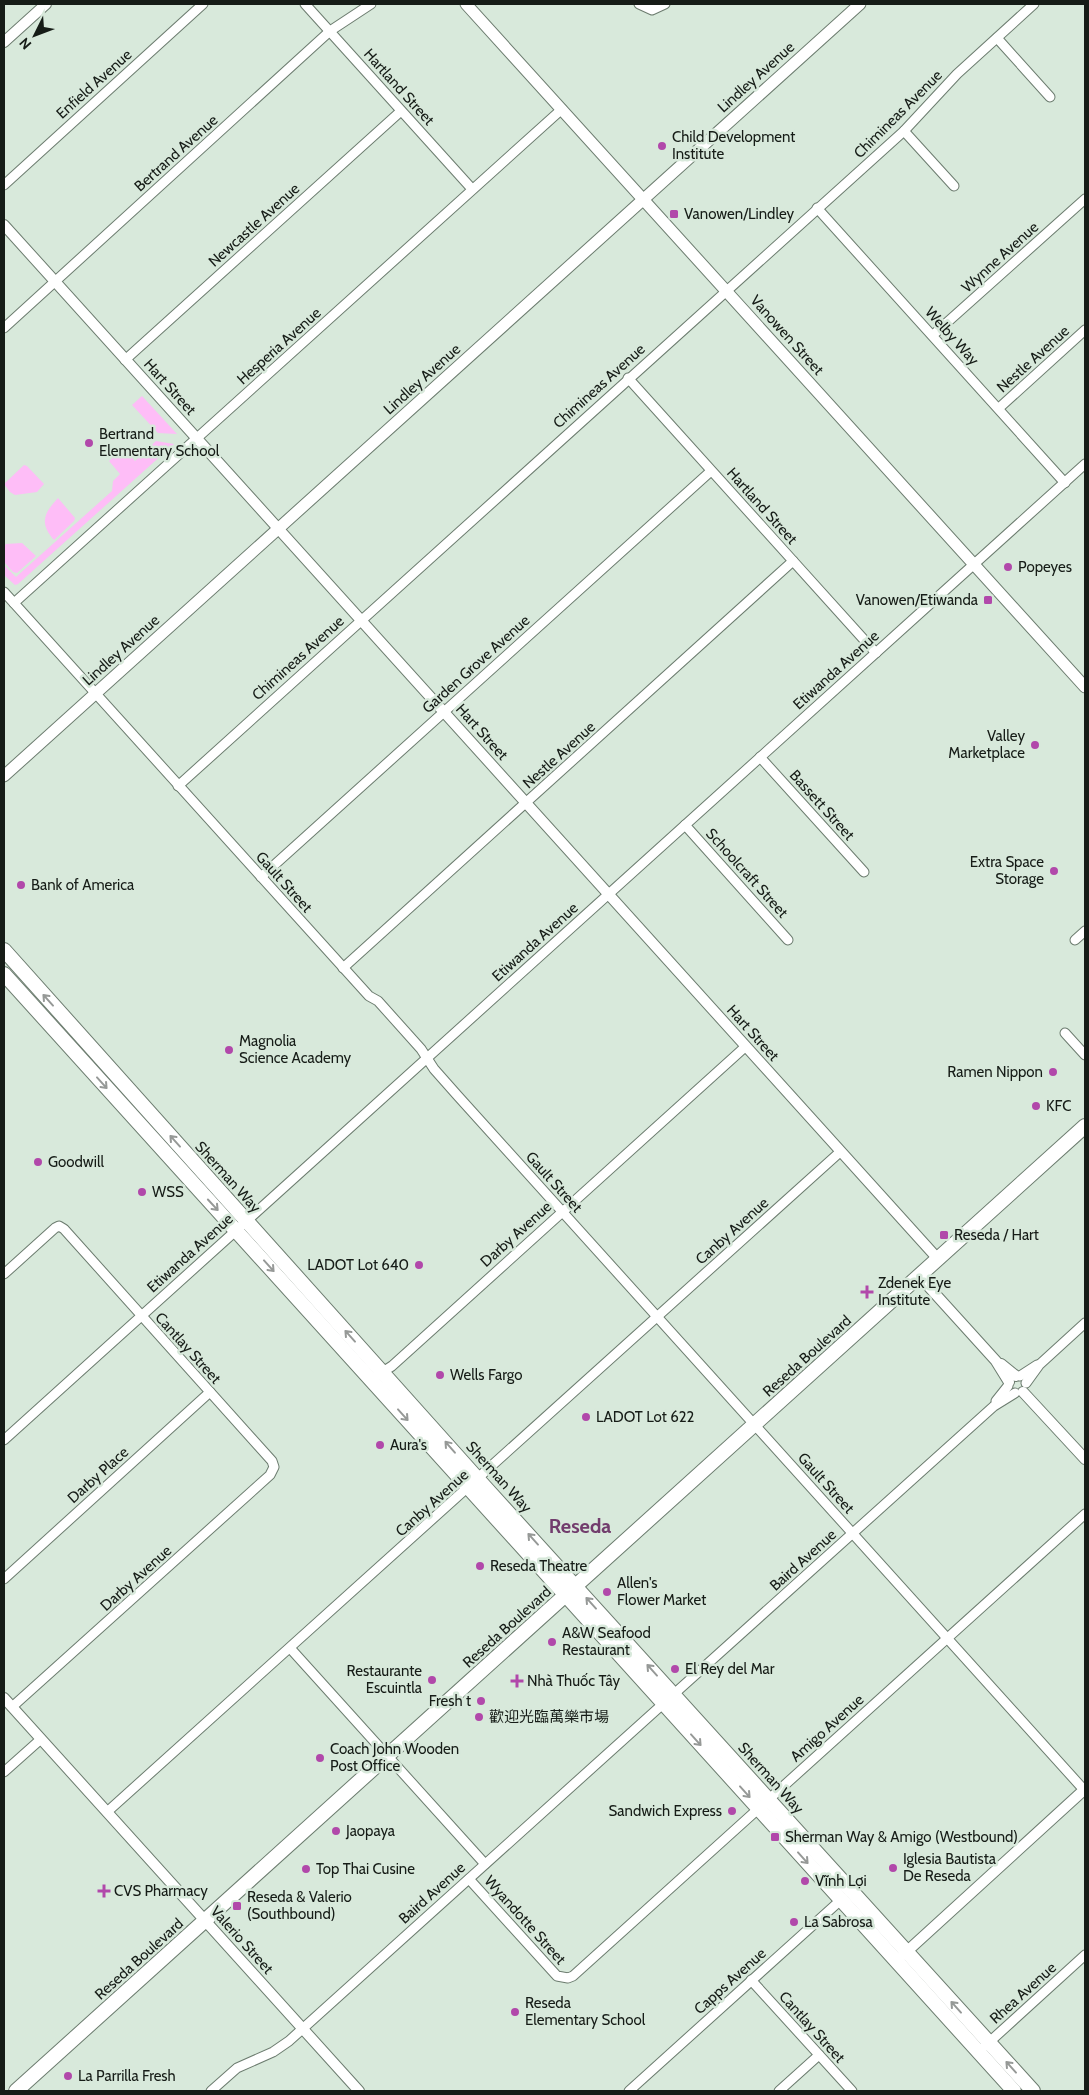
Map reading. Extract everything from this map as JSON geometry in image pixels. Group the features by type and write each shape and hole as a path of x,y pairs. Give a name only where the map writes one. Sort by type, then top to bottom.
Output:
{"main road":[{"name":"Vanowen Street","path":"466,4 1085,687"},
{"name":"Lindley Avenue","path":"4,776 860,4"},
{"name":"Sherman Way","path":"4,950 241,1226"},
{"name":"Sherman Way","path":"4,974 241,1226 984,2048 1033,2091"},
{"name":"Reseda Boulevard","path":"21,2090 205,1921 1085,1126"},
{"name":"Sherman Way","path":"984,2048 1014,2091"}],"street":[{"path":"4,42 46,4"},
{"name":"Enfield Avenue","path":"4,185 203,4"},
{"name":"Hartland Street","path":"305,4 472,189"},
{"name":"Bertrand Avenue","path":"4,328 330,31 371,4"},
{"path":"639,4 652,10 666,4"},
{"name":"Chimineas Avenue","path":"178,786 904,131 957,74 1034,4"},
{"path":"997,38 1050,97"},
{"name":"Hesperia Avenue","path":"14,603 562,109"},
{"name":"Newcastle Avenue","path":"125,360 401,111"},
{"path":"904,131 954,186"},
{"name":"Wynne Avenue","path":"933,335 1085,199"},
{"name":"Welby Way","path":"817,208 1065,482"},
{"name":"Hart Street","path":"4,225 938,1259"},
{"name":"Nestle Avenue","path":"999,408 1085,330"},
{"name":"Hartland Street","path":"628,378 876,652"},
{"name":"Etiwanda Avenue","path":"4,1440 1085,464"},
{"name":"Garden Grove Avenue","path":"261,877 711,471"},
{"name":"Nestle Avenue","path":"343,968 793,561"},
{"name":"Gault Street","path":"4,592 343,968 369,996 378,1001 421,1049 426,1059 562,1212 1085,1790"},
{"name":"Bassett Street","path":"760,757 864,872"},
{"name":"Schoolcraft Street","path":"685,825 788,940"},
{"path":"1075,940 1085,931"},
{"path":"1065,1033 1085,1056"},
{"name":"Darby Avenue","path":"376,1376 745,1047"},
{"name":"Canby Avenue","path":"107,1812 840,1152"},
{"name":"Cantlay Street","path":"4,1274 55,1228 59,1226 64,1229 272,1461 274,1467"},
{"path":"919,1276 1085,1459"},
{"name":"Baird Avenue","path":"994,1406 1013,1380 1039,1365 1085,1324"},
{"name":"Baird Avenue","path":"211,2091 237,2068 279,2049 302,2030 994,1406 1021,1390 1039,1365"},
{"path":"1013,1380 1021,1390"},
{"name":"Darby Place","path":"4,1579 210,1392"},
{"name":"Darby Avenue","path":"12,1707 270,1475 274,1467"},
{"name":"Amigo Avenue","path":"562,1978 573,1976 1085,1514"},
{"name":"Wyandotte Street","path":"290,1648 485,1864"},
{"name":"Valerio Street","path":"4,1698 359,2091"},
{"path":"4,1772 41,1739"},
{"path":"901,1956 1085,1790"},
{"name":"Wyandotte Street","path":"470,1878 557,1976 562,1978"},
{"name":"Capps Avenue","path":"628,2091 846,1896"},
{"name":"Rhea Avenue","path":"984,2048 1085,1955"},
{"name":"Cantlay Street","path":"751,1980 852,2091"},
{"path":"779,2091 819,2056"}],"shaded area":[{"path":"142,396 177,434 158,433 132,405"},
{"path":"156,441 174,444 18,584 15,585 4,575 4,565 16,577 112,491 113,481 120,474 109,461 124,448 135,461"},
{"path":"24,465 44,484 37,492 15,495 4,484"},
{"path":"58,498 75,518 54,540 46,528 45,518 49,508"},
{"path":"22,543 36,556 17,573 13,572 4,562 4,546 6,544"}],"place":[{"name":"Child Development Institute","path":"662,146"},
{"name":"Vanowen/Lindley","path":"674,214"},
{"name":"Bertrand Elementary School","path":"89,443"},
{"name":"Popeyes","path":"1008,567"},
{"name":"Vanowen/Etiwanda","path":"988,600"},
{"name":"Valley Marketplace","path":"1035,745"},
{"name":"Extra Space Storage","path":"1054,871"},
{"name":"Bank of America","path":"21,885"},
{"name":"Magnolia Science Academy","path":"229,1050"},
{"name":"Ramen Nippon","path":"1053,1072"},
{"name":"KFC","path":"1036,1106"},
{"name":"Goodwill","path":"38,1162"},
{"name":"WSS","path":"142,1192"},
{"name":"Reseda / Hart","path":"944,1235"},
{"name":"LADOT Lot 640","path":"419,1265"},
{"name":"Zdenek Eye Institute","path":"867,1292"},
{"name":"Wells Fargo","path":"440,1375"},
{"name":"LADOT Lot 622","path":"586,1417"},
{"name":"Aura's","path":"380,1445"},
{"name":"Reseda Theatre","path":"480,1566"},
{"name":"Allen's Flower Market","path":"607,1592"},
{"name":"A&W Seafood Restaurant","path":"552,1642"},
{"name":"El Rey del Mar","path":"675,1669"},
{"name":"Restaurante Escuintla","path":"432,1680"},
{"name":"Nhà Thuốc Tây","path":"517,1681"},
{"name":"Fresh t","path":"481,1701"},
{"name":"歡迎光臨萬樂市場","path":"479,1717"},
{"name":"Coach John Wooden Post Office","path":"320,1758"},
{"name":"Sandwich Express","path":"732,1811"},
{"name":"Jaopaya","path":"336,1831"},
{"name":"Sherman Way & Amigo (Westbound)","path":"775,1837"},
{"name":"Iglesia Bautista De Reseda","path":"893,1868"},
{"name":"Top Thai Cusine","path":"306,1869"},
{"name":"Vĩnh Lợi","path":"805,1881"},
{"name":"CVS Pharmacy","path":"104,1891"},
{"name":"Reseda & Valerio (Southbound)","path":"237,1906"},
{"name":"La Sabrosa","path":"794,1922"},
{"name":"Reseda Elementary School","path":"515,2012"},
{"name":"La Parrilla Fresh","path":"68,2076"}],"district":[{"name":"Reseda","path":"580,1526"}]}
